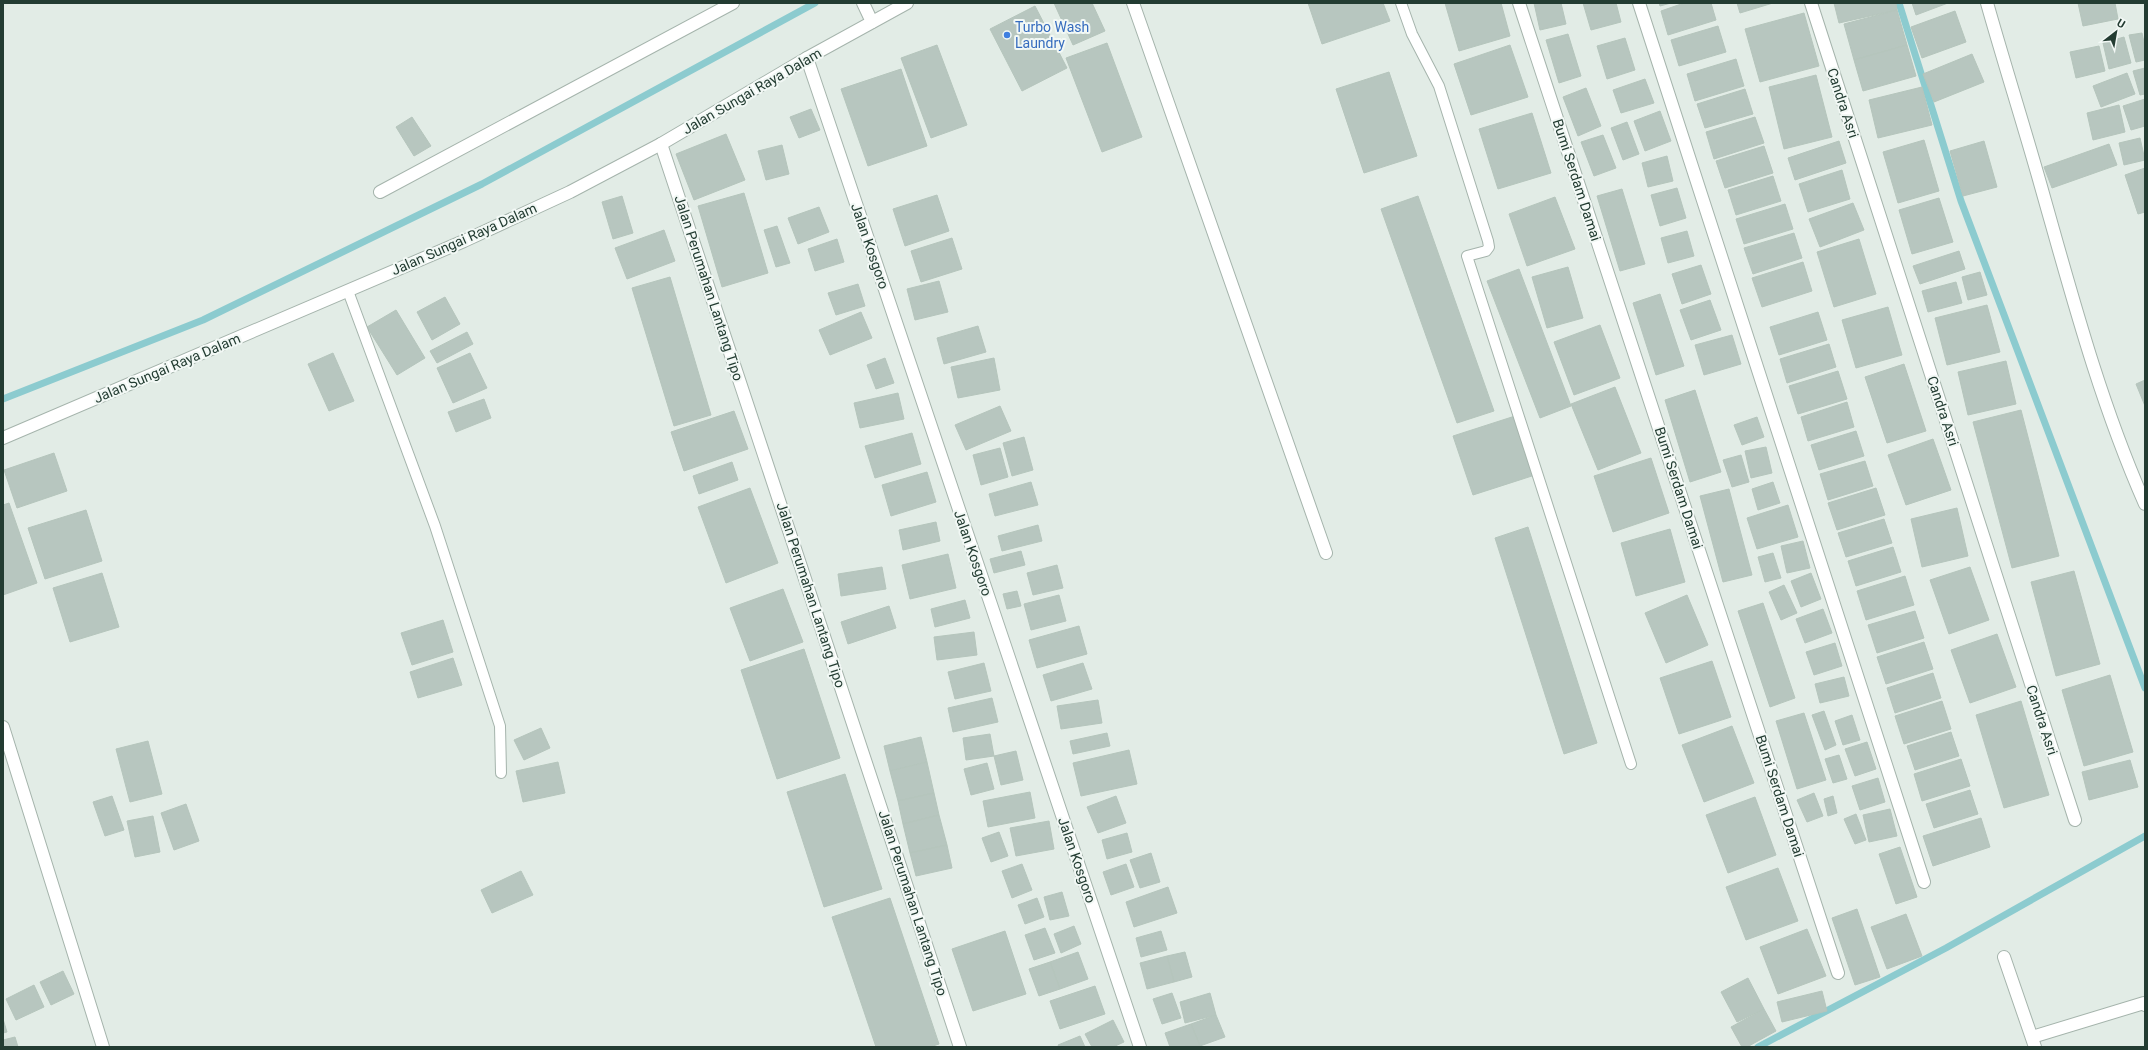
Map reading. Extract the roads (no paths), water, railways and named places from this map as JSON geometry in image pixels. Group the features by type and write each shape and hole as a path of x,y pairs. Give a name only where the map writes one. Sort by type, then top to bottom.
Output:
{"street":[{"path":"380,192 733,3"},
{"name":"Jalan Sungai Raya Dalam","path":"3,438 348,291 570,192 661,144 807,58 907,3"},
{"path":"1133,3 1326,553"},
{"name":"Bumi Serdam Damai","path":"1519,3 1838,973"},
{"path":"1639,3 1924,882"},
{"name":"Candra Asri","path":"1811,3 2075,820"},
{"path":"1987,3 2040,183 2066,280 2099,389 2123,454 2145,504"},
{"path":"865,6 872,22"},
{"name":"Jalan Kosgoro","path":"807,58 1140,1047"},
{"name":"Jalan Perumahan Lantang Tipo","path":"661,144 960,1047"},
{"path":"3,727 103,1047"},
{"path":"2004,957 2033,1042 2144,1003 2145,1005"}],"lane":[{"path":"1401,3 1412,34 1438,86 1488,241 1489,247 1486,251 1467,256 1632,764"},
{"path":"348,291 435,526 500,726 501,773"}],"waterway":[{"path":"3,399 203,320 482,184 815,3"},
{"path":"1899,3 1961,201 2145,688"},
{"path":"1758,1047 1946,948 2145,836"}],"place":[{"name":"Turbo Wash Laundry","path":"1007,35"}]}
